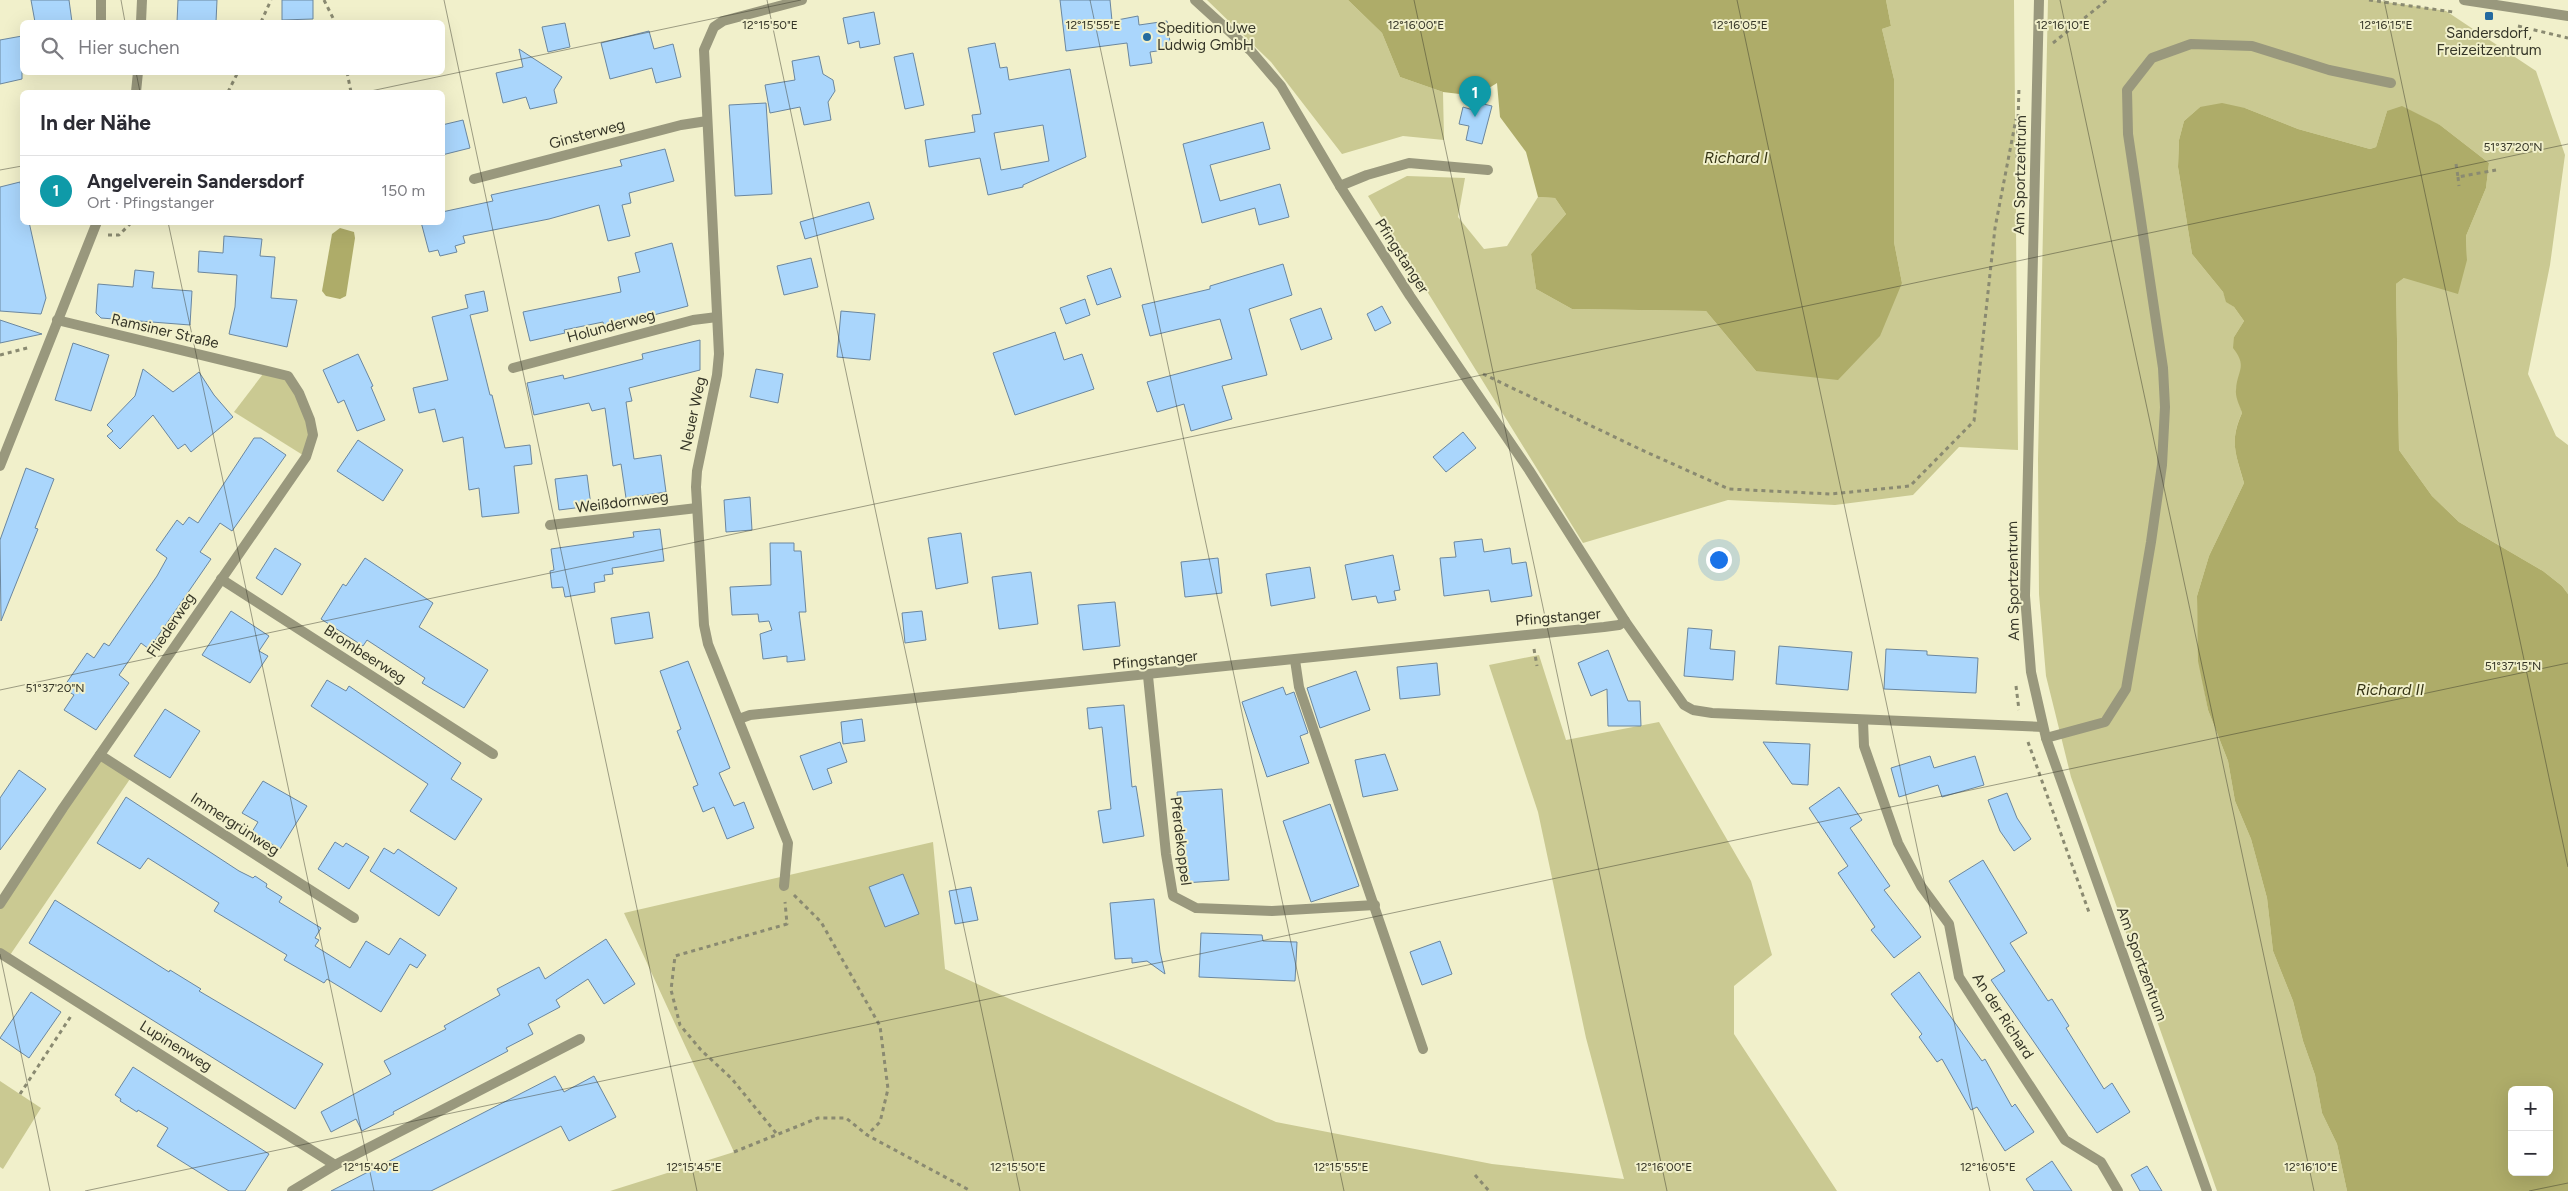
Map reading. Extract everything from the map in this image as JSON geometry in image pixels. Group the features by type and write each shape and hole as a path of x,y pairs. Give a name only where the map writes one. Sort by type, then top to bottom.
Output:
{"street":[{"path":"101,0 101,20"},
{"path":"141,20 142,0"},
{"name":"Neuer Weg","path":"784,886 788,843 705,635 697,508 697,471 717,375 718,317 704,50 714,27 735,17 802,0"},
{"name":"Pfingstanger","path":"739,719 750,715 1148,676 1604,628 1619,626 1625,621 1529,470 1410,296 1340,186 1281,86 1251,51 1195,0"},
{"name":"Am Sportzentrum","path":"2039,0 2025,596 2031,672 2042,727 2208,1191"},
{"path":"2464,0 2568,16"},
{"path":"2046,738 2105,722 2126,689 2162,465 2165,407 2164,368 2128,134 2127,90 2152,58 2191,44 2252,46 2329,70 2391,83"},
{"path":"136,90 138,75"},
{"name":"Ginsterweg","path":"474,179 681,125 707,121"},
{"path":"1340,186 1368,175 1409,163 1488,170"},
{"path":"0,466 46,346 96,225"},
{"name":"Holunderweg","path":"513,368 692,320 718,317"},
{"name":"Ramsiner Straße","path":"57,320 266,370"},
{"name":"Fliederweg","path":"0,904 100,754 306,456 313,438 310,420 299,393 288,376 266,370"},
{"name":"Weißdornweg","path":"550,525 697,508"},
{"name":"Brombeerweg","path":"221,579 494,754"},
{"path":"1625,621 1677,696 1684,705 1694,710 1712,713 2042,727"},
{"path":"1295,660 1299,688 1423,1048"},
{"name":"Pferdekoppel","path":"1148,676 1166,854 1173,896 1196,908 1272,911 1375,905"},
{"name":"An der Richard","path":"1863,720 1864,746 1898,843 1921,886 1949,924 1960,977 2066,1140 2101,1162 2118,1191"},
{"name":"Immergrünweg","path":"100,754 354,918"},
{"name":"Lupinenweg","path":"0,953 335,1165"},
{"path":"292,1191 335,1165 580,1039"}],"path":[{"path":"263,20 271,0"},
{"path":"324,0 334,20"},
{"path":"2038,54 2107,0"},
{"path":"229,90 236,75"},
{"path":"348,75 351,90"},
{"path":"1480,372 1646,452 1729,489 1831,494 1910,486 1974,421 1995,228 2024,82"},
{"path":"2456,164 2459,186"},
{"path":"2458,177 2496,170"},
{"path":"92,234 119,235 129,225"},
{"path":"0,355 27,348 46,346"},
{"path":"776,1133 732,1079 701,1050 680,1025 671,990 676,956 787,924 784,886"},
{"path":"784,886 821,922 880,1026 888,1089 880,1122 867,1135"},
{"path":"20,1094 79,1002"},
{"path":"734,1152 776,1133 818,1118 846,1118 867,1135 971,1191"},
{"path":"1475,1175 1489,1191"}],"shaded area":[{"path":"1207,0 1348,0 1382,33 1400,77 1443,92 1444,140 1403,136 1342,154 1271,62"},
{"path":"1886,0 2014,0 2018,450 1959,447 1913,495 1835,505 1728,500 1583,543 1368,196 1407,176 1465,178 1458,217 1484,249 1507,246 1538,197 1555,198 1566,214 1531,254 1536,289 1572,309 1706,311 1756,371 1902,283 1894,242 1894,79 1882,29 1891,26"},
{"path":"2048,0 2373,0 2446,11 2536,71 2565,155 2550,265 2528,374 2556,436 2568,445 2568,594 2562,586 2543,571 2459,522 2432,496 2399,450 2396,284 2404,278 2467,260 2466,236 2486,188 2489,163 2440,125 2387,111 2376,147 2370,149 2298,129 2245,108 2200,107 2184,121 2179,140 2178,167 2192,254 2223,292 2227,302 2234,307 2244,321 2234,337 2241,358 2241,370 2236,391 2242,413 2236,432 2235,448 2244,483 2209,556 2197,596 2199,661 2208,710 2228,761 2235,801 2251,839 2267,898 2273,951 2293,1001 2303,1041 2315,1075 2322,1113 2337,1144 2347,1191 2217,1191 2071,777 2046,676 2039,594 2038,459"},
{"path":"266,370 288,376 310,420 306,457 234,412"},
{"path":"1539,655 1566,740 1659,722 1751,881 1772,955 1734,986 1734,1034 1837,1191 610,1191 734,1152 624,913 933,842 945,969 1276,1122 1492,1164 1624,1179 1586,1038 1538,812 1489,665"},
{"path":"100,755 132,776 8,958 0,953 0,904"},
{"path":"0,1081 41,1108 3,1169 0,1167"}],"water":[{"name":"Richard I","path":"1348,0 1886,0 1891,26 1882,29 1894,79 1894,242 1902,283 1880,336 1838,380 1756,371 1706,311 1572,309 1536,289 1531,254 1566,214 1555,198 1538,197 1526,152 1500,117 1497,83 1476,96 1443,92 1400,77 1382,33"},
{"name":"Richard II","path":"2222,103 2245,108 2298,129 2370,149 2376,147 2387,111 2402,106 2440,125 2489,163 2486,188 2466,236 2467,260 2458,294 2404,278 2396,284 2399,450 2432,496 2459,522 2543,571 2562,586 2568,594 2568,1191 2347,1191 2337,1144 2322,1113 2315,1075 2303,1041 2293,1001 2273,951 2267,898 2251,839 2235,801 2228,761 2208,710 2198,661 2197,596 2209,556 2244,483 2235,448 2236,432 2242,413 2236,393 2241,364 2233,348 2234,337 2244,321 2234,307 2226,302 2223,292 2192,254 2178,167 2179,140 2184,121 2200,107"},
{"path":"340,228 354,232 355,238 346,296 340,299 326,296 322,291 332,234"}],"building":[{"path":"31,0 69,0 72,20 35,20"},
{"path":"178,0 217,0 216,20 177,20"},
{"path":"282,0 313,0 313,19 282,20"},
{"path":"1060,0 1110,0 1112,21 1138,16 1139,25 1167,21 1171,49 1150,52 1152,63 1130,66 1127,43 1066,51"},
{"path":"874,12 880,44 860,48 859,41 848,44 843,18"},
{"path":"565,23 570,47 548,52 542,27"},
{"path":"649,31 654,49 673,44 681,77 656,83 652,68 610,79 601,43"},
{"path":"20,36 20,75 22,75 22,79 0,84 0,40"},
{"path":"995,43 1000,68 1007,67 1009,80 1070,69 1086,157 1023,185 1023,187 988,195 980,158 929,167 925,140 975,132 972,115 981,114 968,48","holes":["1043,125 1049,161 1001,170 994,133"]},
{"path":"519,49 562,77 554,90 557,103 530,109 526,97 503,103 496,73 523,67"},
{"path":"913,53 924,105 905,109 894,57"},
{"path":"819,56 823,74 833,80 835,91 828,102 831,120 804,125 800,107 770,113 765,85 795,80 792,61"},
{"path":"1475,102 1492,106 1482,144 1466,140 1469,126 1459,124 1463,107 1473,110"},
{"path":"766,103 772,194 735,196 729,105"},
{"path":"463,120 470,148 445,154 445,124"},
{"path":"1263,122 1270,149 1210,165 1220,201 1280,184 1289,217 1259,225 1255,208 1202,223 1183,144"},
{"path":"665,149 674,181 629,193 631,203 622,205 630,236 608,241 599,205 549,219 463,236 465,243 455,246 457,252 440,256 438,250 429,252 422,225 445,225 445,211 493,201 491,195 622,166 620,160"},
{"path":"20,182 20,225 30,225 46,298 41,314 0,311 0,187"},
{"path":"869,202 874,219 805,239 800,222"},
{"path":"224,236 262,239 260,256 275,257 271,298 297,300 287,347 229,334 235,307 237,275 198,272 199,251 223,253"},
{"path":"672,243 688,306 604,328 603,322 564,330 565,333 530,341 523,312 621,292 618,277 640,272 635,253"},
{"path":"811,258 818,287 784,295 777,266"},
{"path":"1283,264 1292,295 1249,309 1267,375 1222,386 1232,419 1191,431 1184,404 1157,412 1147,382 1232,359 1220,319 1150,336 1142,305 1210,289 1210,286"},
{"path":"1111,268 1121,297 1097,305 1087,276"},
{"path":"135,270 154,272 152,288 192,291 190,325 101,318 96,313 98,284 133,287"},
{"path":"484,291 488,311 470,315 490,395 492,395 505,448 530,445 532,464 514,466 519,513 482,517 479,488 469,490 463,437 443,442 435,409 419,413 413,388 448,380 432,317 468,308 465,295"},
{"path":"1085,299 1090,315 1066,324 1060,308"},
{"path":"1382,306 1391,323 1375,331 1367,314"},
{"path":"1321,308 1332,339 1301,350 1290,319"},
{"path":"841,311 875,314 870,360 837,357"},
{"path":"0,320 42,334 0,343"},
{"path":"1055,332 1064,360 1082,354 1094,389 1015,415 993,353"},
{"path":"700,340 700,370 629,388 632,401 626,402 634,459 661,455 666,492 626,498 621,464 613,466 605,408 592,411 589,403 534,415 527,383 563,375 564,379 643,359 642,354"},
{"path":"73,343 109,355 91,411 55,400"},
{"path":"358,354 373,386 371,387 385,420 357,431 344,400 338,403 323,370"},
{"path":"143,369 173,392 199,372 214,395 233,417 191,452 185,444 178,449 153,415 120,449 107,436 113,431 107,425 135,396"},
{"path":"756,369 783,374 778,403 750,397"},
{"path":"1463,432 1476,448 1446,472 1433,457"},
{"path":"254,438 261,438 286,455 232,531 220,523 200,552 211,559 149,649 141,643 119,675 129,683 96,730 64,710 74,695 63,688 87,653 94,658 104,643 109,646 157,576 167,558 156,550 177,520 183,525 189,517 198,523"},
{"path":"358,440 403,470 383,501 337,471"},
{"path":"26,468 54,479 35,528 38,529 1,621 0,540"},
{"path":"587,475 591,506 559,510 555,479"},
{"path":"750,497 752,530 726,532 724,500"},
{"path":"660,529 664,561 612,568 613,574 604,575 605,581 594,583 595,592 565,597 563,587 552,588 550,571 554,570 551,549 634,537 633,532"},
{"path":"961,533 968,583 936,589 928,538"},
{"path":"1482,539 1484,552 1510,548 1512,564 1526,562 1532,596 1491,602 1489,590 1444,596 1440,558 1456,557 1454,542"},
{"path":"770,543 794,543 794,551 801,551 806,612 799,612 805,660 787,662 787,656 763,659 760,634 772,630 769,621 759,622 758,614 732,615 730,587 771,585"},
{"path":"275,548 301,564 282,595 256,578"},
{"path":"1393,555 1400,590 1394,591 1396,600 1378,603 1376,596 1352,600 1345,565"},
{"path":"365,558 433,603 419,627 488,670 464,708 422,683 425,678 367,640 363,646 321,619 343,584 346,586"},
{"path":"1218,558 1222,593 1185,597 1181,562"},
{"path":"1310,567 1315,598 1271,606 1266,574"},
{"path":"1031,572 1038,624 999,629 992,577"},
{"path":"1115,602 1120,646 1083,650 1078,605"},
{"path":"231,611 269,636 259,651 268,656 250,683 202,655"},
{"path":"922,611 926,640 905,643 902,613"},
{"path":"649,612 653,638 615,644 611,618"},
{"path":"1688,628 1712,630 1710,649 1735,651 1733,680 1684,676"},
{"path":"1779,646 1852,652 1848,690 1776,684"},
{"path":"1886,649 1927,651 1927,655 1978,658 1976,693 1884,689"},
{"path":"1608,650 1628,701 1640,701 1641,726 1608,726 1607,689 1591,696 1578,663"},
{"path":"688,661 730,768 719,773 734,806 744,802 754,828 727,839 714,807 703,812 693,787 698,785 677,731 681,729 660,671"},
{"path":"1437,663 1440,695 1400,699 1397,667"},
{"path":"1356,671 1370,710 1320,728 1307,688"},
{"path":"327,680 346,691 349,686 461,763 451,779 482,799 455,840 410,811 428,784 311,706"},
{"path":"1283,687 1286,695 1294,692 1308,733 1300,736 1309,763 1267,777 1242,702"},
{"path":"1124,705 1132,787 1136,786 1144,836 1103,843 1098,811 1111,809 1102,727 1089,729 1087,708"},
{"path":"165,709 200,731 170,778 134,756"},
{"path":"862,719 865,741 843,744 841,722"},
{"path":"840,742 847,762 827,769 832,783 813,790 800,756"},
{"path":"1763,742 1810,744 1808,785 1792,784"},
{"path":"1385,754 1398,790 1363,797 1355,760"},
{"path":"1930,756 1934,768 1975,756 1984,785 1942,797 1938,785 1899,797 1891,768"},
{"path":"19,770 46,789 0,850 0,798"},
{"path":"263,781 307,806 280,849 252,832 258,822 242,813"},
{"path":"1839,787 1862,820 1850,828 1890,886 1884,890 1921,937 1894,958 1871,930 1875,927 1838,873 1848,866 1809,808"},
{"path":"1222,789 1229,880 1184,883 1177,792"},
{"path":"2007,793 2017,818 2031,839 2014,851 2000,831 1988,800"},
{"path":"126,797 239,871 253,878 255,876 267,884 266,887 282,897 279,902 321,928 315,938 319,940 315,946 350,968 366,941 389,955 400,938 426,955 417,968 410,964 381,1012 327,979 324,983 284,960 287,955 214,911 219,903 148,858 140,869 97,843"},
{"path":"1330,804 1359,886 1311,902 1283,821"},
{"path":"335,842 343,847 346,843 369,857 349,889 318,869"},
{"path":"384,848 394,854 398,849 457,888 439,916 370,871"},
{"path":"1983,860 2027,933 2010,943 2048,1001 2052,999 2069,1026 2066,1028 2104,1089 2112,1083 2130,1112 2097,1133 1991,980 2005,971 1949,881"},
{"path":"903,874 919,914 885,927 869,887"},
{"path":"971,887 978,920 955,924 949,891"},
{"path":"1154,899 1160,952 1165,974 1147,961 1132,963 1132,958 1115,959 1110,903"},
{"path":"55,900 169,972 170,970 201,989 199,991 323,1064 295,1109 29,943"},
{"path":"1201,933 1262,935 1263,941 1297,942 1295,981 1199,977"},
{"path":"606,939 635,984 604,1004 588,979 556,1000 560,1007 528,1024 533,1034 506,1048 508,1051 393,1112 394,1114 362,1131 356,1119 331,1132 321,1112 391,1074 384,1061 446,1029 444,1026 500,995 497,989 539,967 545,979"},
{"path":"1440,941 1452,974 1422,985 1410,952"},
{"path":"1919,972 1982,1061 1985,1059 2012,1107 2015,1104 2034,1132 2005,1151 1977,1107 1971,1110 1942,1059 1937,1062 1919,1037 1922,1034 1891,994"},
{"path":"31,992 61,1012 29,1058 0,1038"},
{"path":"133,1067 269,1154 245,1191 229,1191 157,1146 168,1128 138,1110 137,1112 120,1101 121,1099 115,1095"},
{"path":"555,1076 564,1092 594,1076 616,1117 569,1141 561,1126 431,1191 331,1191"},
{"path":"2052,1161 2072,1191 2034,1191 2026,1179"},
{"path":"2147,1166 2162,1191 2140,1191 2131,1175"}],"place":[{"name":"Sandersdorf, Freizeitzentrum","path":"2489,16"},
{"name":"Spedition Uwe Ludwig GmbH","path":"1147,37"},
{"name":"Angelverein Sandersdorf","path":"1475,117"}]}
